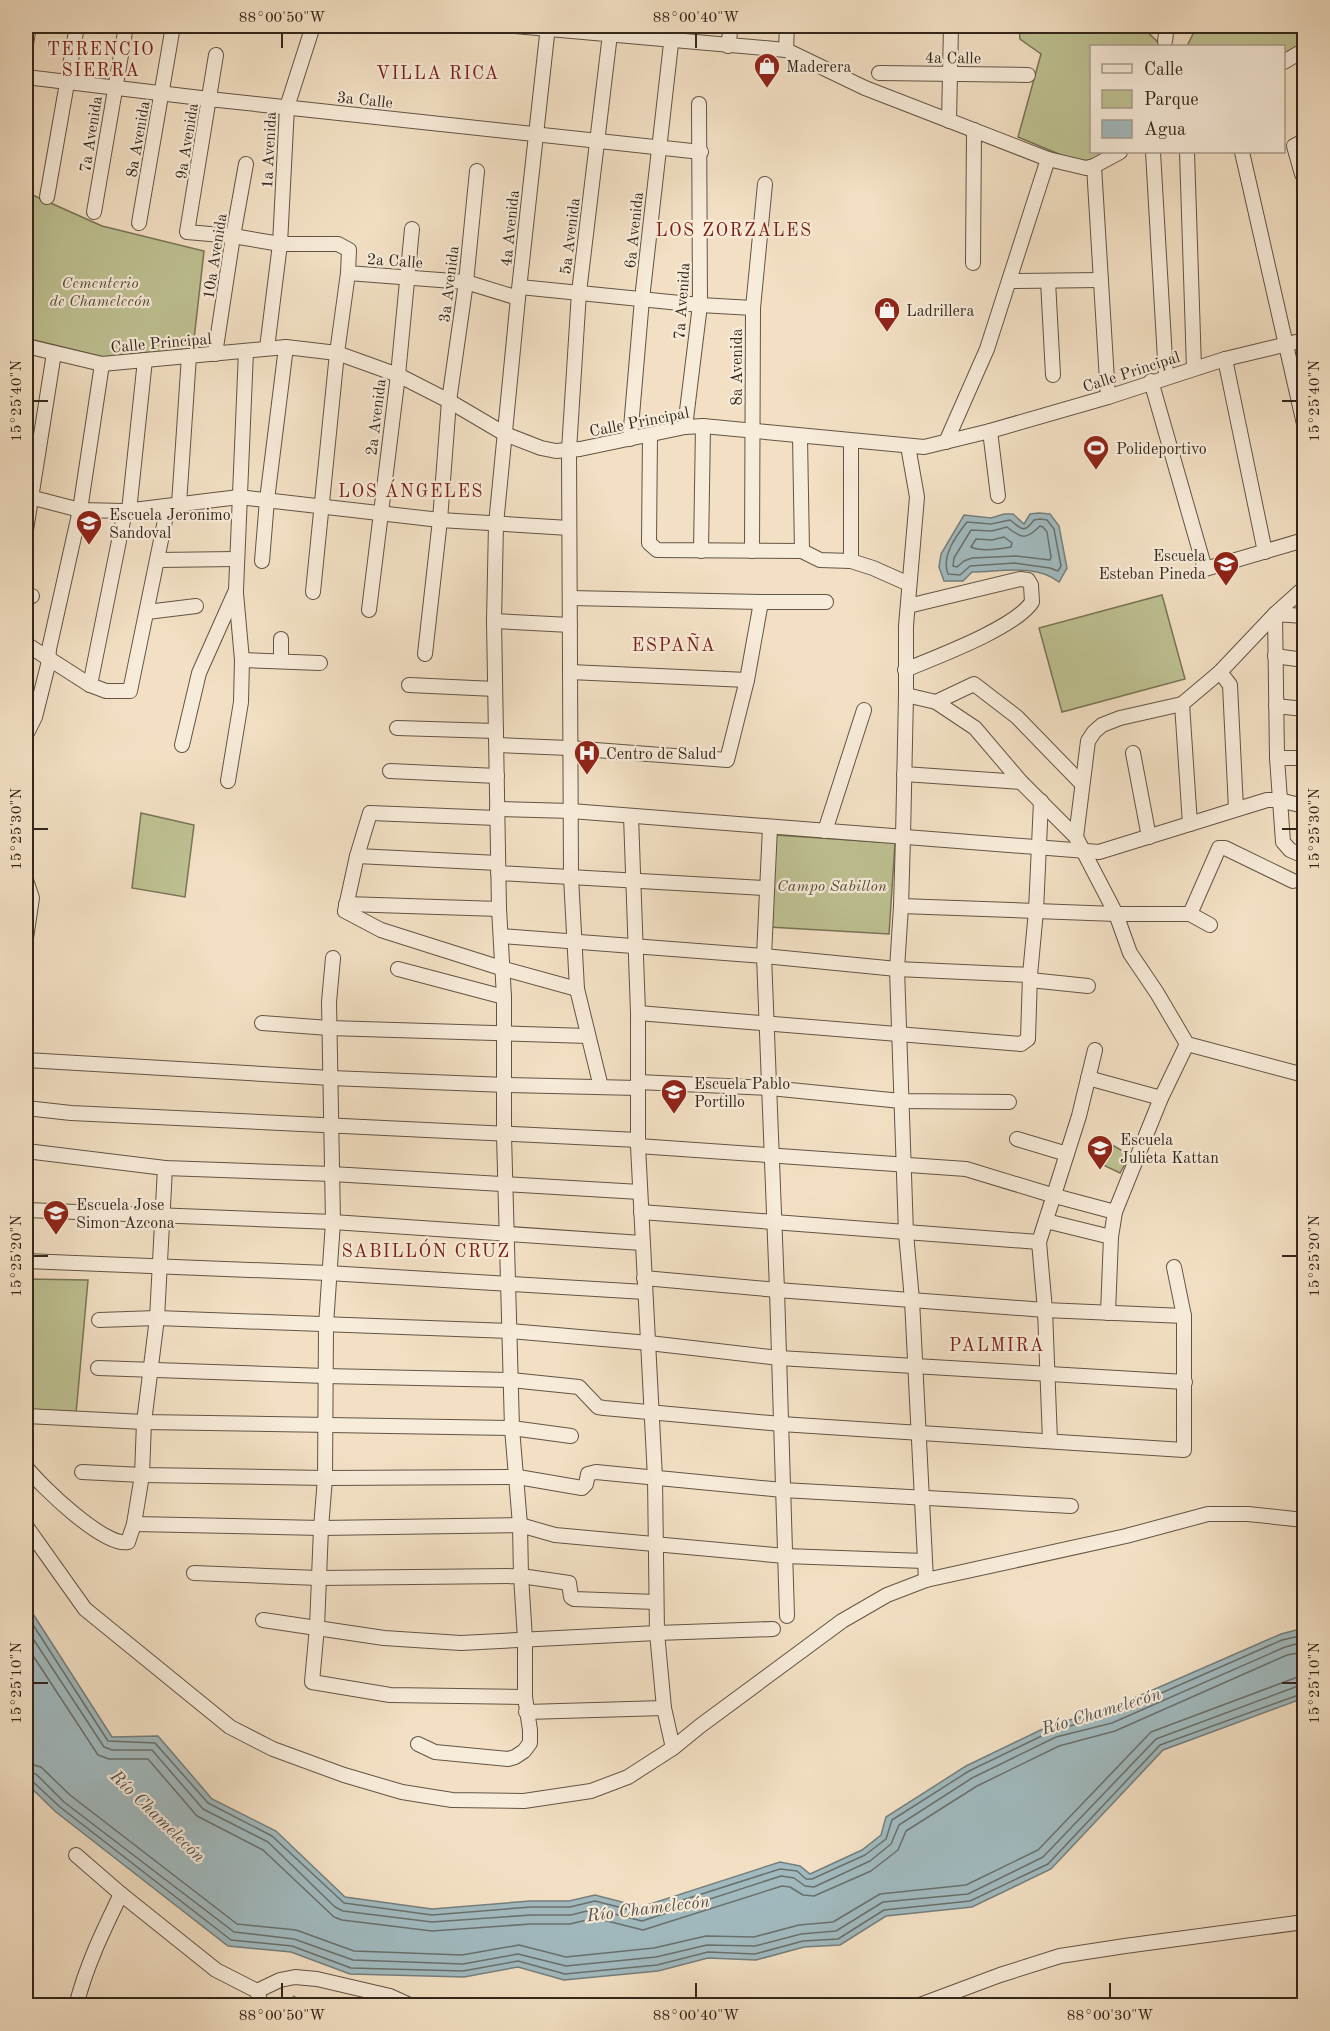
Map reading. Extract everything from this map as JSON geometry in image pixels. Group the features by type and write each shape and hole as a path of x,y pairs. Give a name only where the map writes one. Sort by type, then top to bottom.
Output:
{"street":[{"path":"26,44 28,26"},
{"path":"47,197 77,26"},
{"name":"7a Avenida","path":"94,212 126,26"},
{"name":"8a Avenida","path":"139,223 173,26"},
{"name":"1a Avenida","path":"267,348 280,244 287,107 313,26"},
{"path":"520,26 610,30 671,41 786,50 865,88 1048,159 1076,167 1094,166 1118,153"},
{"name":"6a Avenida","path":"630,438 642,299 673,26"},
{"path":"728,46 730,26"},
{"path":"786,50 787,26"},
{"path":"949,121 951,26"},
{"path":"1165,41 1167,26"},
{"name":"4a Avenida","path":"418,1744 435,1752 494,1759 516,1757 530,1743 525,1697 525,1639 518,1477 512,1428 494,621 496,524 548,28"},
{"name":"5a Avenida","path":"601,1087 577,989 571,877 570,450 579,292 610,30"},
{"path":"1285,61 1305,50"},
{"name":"9a Avenida","path":"187,232 216,55"},
{"name":"4a Calle","path":"879,73 1028,75"},
{"name":"3a Calle","path":"26,77 701,152"},
{"name":"7a Avenida","path":"685,427 700,305 699,104"},
{"path":"973,263 974,130"},
{"path":"1305,141 1294,146 1302,174 1305,174"},
{"path":"1153,153 1166,377"},
{"path":"1187,153 1194,368"},
{"path":"1242,153 1305,424"},
{"path":"946,442 987,349 1048,159"},
{"name":"10a Avenida","path":"215,354 232,236 246,164"},
{"path":"1094,166 1108,397"},
{"name":"3a Avenida","path":"425,654 440,520 449,401 466,282 477,171"},
{"name":"8a Avenida","path":"752,551 753,308 765,184"},
{"name":"2a Avenida","path":"369,610 398,375 412,229"},
{"name":"2a Calle","path":"187,232 280,244 338,244 350,250 348,273 466,282 519,292 579,292 700,305 753,308"},
{"path":"313,592 337,354 348,273"},
{"path":"1009,281 1101,279"},
{"path":"1048,281 1053,375"},
{"name":"Calle Principal","path":"26,346 102,364 286,347 337,354 398,375 449,401 505,434 542,448 570,450 685,427 703,426 924,447 990,431 1108,397 1151,381 1225,359 1305,340"},
{"path":"262,561 267,500 286,347"},
{"path":"228,781 241,702 242,660 236,590 236,559 246,351"},
{"path":"26,530 28,497 54,352"},
{"path":"26,644 90,685 106,691 130,691 158,560 174,505 189,356"},
{"path":"1225,359 1265,552"},
{"path":"90,685 127,511 145,360"},
{"path":"26,735 35,717 48,665 47,658 80,510 102,364"},
{"path":"1151,381 1205,569 1305,540"},
{"path":"701,551 703,426"},
{"path":"990,431 998,496"},
{"path":"650,435 649,543 657,550 802,551 820,560 850,561 873,568 909,584"},
{"path":"800,436 802,551"},
{"path":"850,561 851,441"},
{"path":"908,446 917,497 909,584 905,670 903,837 897,969 898,1035 906,1233 912,1300 926,1580"},
{"path":"28,497 80,510 127,511 239,497 440,520 570,528"},
{"path":"158,560 236,559"},
{"path":"905,670 982,636 1021,614 1032,602 1031,585 1028,580 1020,579 908,606"},
{"path":"1076,837 1088,741 1094,732 1102,725 1120,718 1182,704 1220,672 1275,614 1305,588"},
{"path":"182,745 199,673 236,590"},
{"path":"570,598 826,602"},
{"path":"397,728 569,748 727,760 747,680 761,602"},
{"path":"147,612 196,606"},
{"path":"1275,614 1305,616"},
{"path":"1275,614 1277,758 1284,845 1305,856"},
{"path":"494,621 570,625"},
{"path":"281,639 281,661"},
{"path":"1275,656 1305,660"},
{"path":"242,660 320,663"},
{"path":"570,672 747,680"},
{"path":"1220,672 1230,685 1236,809"},
{"path":"936,702 974,684 1017,717 1082,784"},
{"path":"409,685 495,689"},
{"path":"906,694 936,702 975,728 1021,782 1076,837 1116,914 1130,954 1157,993 1187,1044 1305,1075"},
{"path":"1182,704 1190,824"},
{"path":"1276,706 1305,710"},
{"path":"825,831 864,710"},
{"path":"1133,753 1149,837"},
{"path":"1277,758 1305,758"},
{"path":"390,771 497,776"},
{"path":"904,774 1021,782"},
{"path":"577,989 381,930 345,911 357,856 370,813 497,814 571,811 1099,852 1267,800 1280,800 1305,806"},
{"path":"638,1013 1021,1044 1028,1039 1041,801"},
{"path":"631,816 638,1013 638,1143 652,1411 657,1633 664,1708 673,1748"},
{"path":"770,827 764,956 787,1616"},
{"path":"1190,914 1219,848 1225,848 1293,881"},
{"path":"357,856 498,868 571,877 766,888"},
{"path":"26,880 32,898 26,938"},
{"path":"346,904 499,909"},
{"path":"901,906 1116,914 1190,914 1209,925"},
{"path":"501,936 1030,978 1088,986"},
{"path":"333,958 329,1002 333,1222 326,1325 325,1478 312,1682 390,1695 525,1697"},
{"path":"398,969 504,997"},
{"path":"262,1023 329,1028 588,1036"},
{"path":"1108,1312 1111,1237 1115,1212 1161,1098 1187,1044"},
{"path":"1050,1441 1045,1310 1039,1242 1055,1196 1095,1050"},
{"path":"26,1060 331,1078 506,1085 770,1088 901,1101 1009,1102"},
{"path":"1088,1078 1161,1098"},
{"path":"26,1108 70,1113 638,1143 772,1156 966,1169 1115,1212"},
{"path":"1017,1139 1067,1154"},
{"path":"26,1151 165,1168 332,1174 506,1186 640,1192"},
{"path":"26,1467 87,1525 112,1540 128,1542 134,1524 142,1475 144,1422 157,1318 165,1168"},
{"path":"26,1210 333,1222 642,1243"},
{"path":"641,1212 1039,1242"},
{"path":"1046,1221 1111,1237"},
{"path":"26,1261 160,1265 509,1284 644,1285 777,1290 1045,1310 1184,1316"},
{"path":"98,1368 325,1377 511,1380 579,1387 598,1407 781,1424 1184,1450 1184,1316 1174,1267"},
{"path":"99,1320 157,1318 510,1331 649,1343 779,1358 1185,1383"},
{"path":"26,1416 144,1422 512,1428 571,1436"},
{"path":"82,1472 325,1478 518,1477 582,1488 586,1484 588,1473 591,1472 783,1490 1071,1506"},
{"path":"26,1526 85,1610 230,1727 273,1749 344,1775 402,1791 452,1800 524,1801 591,1791 628,1777 673,1748 842,1620 887,1595 926,1580 1126,1536 1208,1514 1248,1514 1305,1520"},
{"path":"134,1524 321,1528 520,1525 555,1534 785,1556 924,1561"},
{"path":"194,1573 318,1578 521,1576 569,1583 574,1599 656,1602"},
{"path":"262,1620 384,1638 461,1643 773,1629"},
{"path":"526,1712 664,1708"},
{"path":"76,1855 216,1970 257,1991 262,2006"},
{"path":"76,2006 83,1980 100,1936 121,1894"},
{"path":"916,2006 1060,1956 1305,1923"},
{"path":"257,1991 280,1980 295,1977 317,1979 390,1996 412,2006"}],"green space":[{"path":"1019,26 1141,26 1161,45 1090,45 1090,153 1108,153 1097,159 1078,162 1018,137 1041,54 1020,39"},
{"path":"1197,26 1304,26 1304,42 1285,53 1285,45 1188,45"},
{"name":"Cementerio de Chamelecón","path":"26,192 102,226 204,251 193,348 103,357 26,338"},
{"path":"1162,595 1185,679 1062,712 1039,628"},
{"path":"141,813 194,825 185,897 132,888"},
{"name":"Campo Sabillon","path":"775,835 895,843 889,934 769,927"},
{"path":"1112,1145 1130,1155 1120,1173 1101,1164"},
{"path":"26,1279 88,1280 76,1414 26,1412"}],"water":[{"path":"1013,514 1024,524 1030,514 1050,514 1059,526 1067,568 1059,582 1050,576 1028,570 972,572 963,581 944,581 939,567 941,554 964,515 991,518"},
{"name":"Río Chamelecón","path":"26,1603 112,1737 158,1736 212,1799 276,1831 345,1897 432,1909 530,1901 569,1901 595,1895 641,1907 780,1862 800,1866 810,1874 862,1850 881,1835 886,1817 966,1766 1051,1725 1107,1710 1281,1634 1304,1628 1304,1698 1163,1750 1051,1869 972,1907 886,1916 840,1945 804,1947 756,1960 708,1958 658,1971 564,1980 518,1967 464,1977 350,1974 291,1952 228,1946 56,1812 26,1783"}],"waterway":[{"path":"294,1997 304,2006"}],"place":[{"name":"Maderera","path":"767,89"},
{"name":"Ladrillera","path":"887,333"},
{"name":"Polideportivo","path":"1096,471"},
{"name":"Escuela Jeronimo Sandoval","path":"89,546"},
{"name":"Escuela Esteban Pineda","path":"1226,587"},
{"name":"Centro de Salud","path":"587,776"},
{"name":"Escuela Pablo Portillo","path":"674,1115"},
{"name":"Escuela Julieta Kattan","path":"1100,1171"},
{"name":"Escuela Jose Simon Azcona","path":"56,1236"}],"district":[{"name":"TERENCIO SIERRA","path":"101,59"},
{"name":"VILLA RICA","path":"438,73"},
{"name":"LOS ZORZALES","path":"734,230"},
{"name":"LOS ÁNGELES","path":"411,491"},
{"name":"ESPAÑA","path":"674,645"},
{"name":"SABILLÓN CRUZ","path":"426,1251"},
{"name":"PALMIRA","path":"997,1345"}]}
